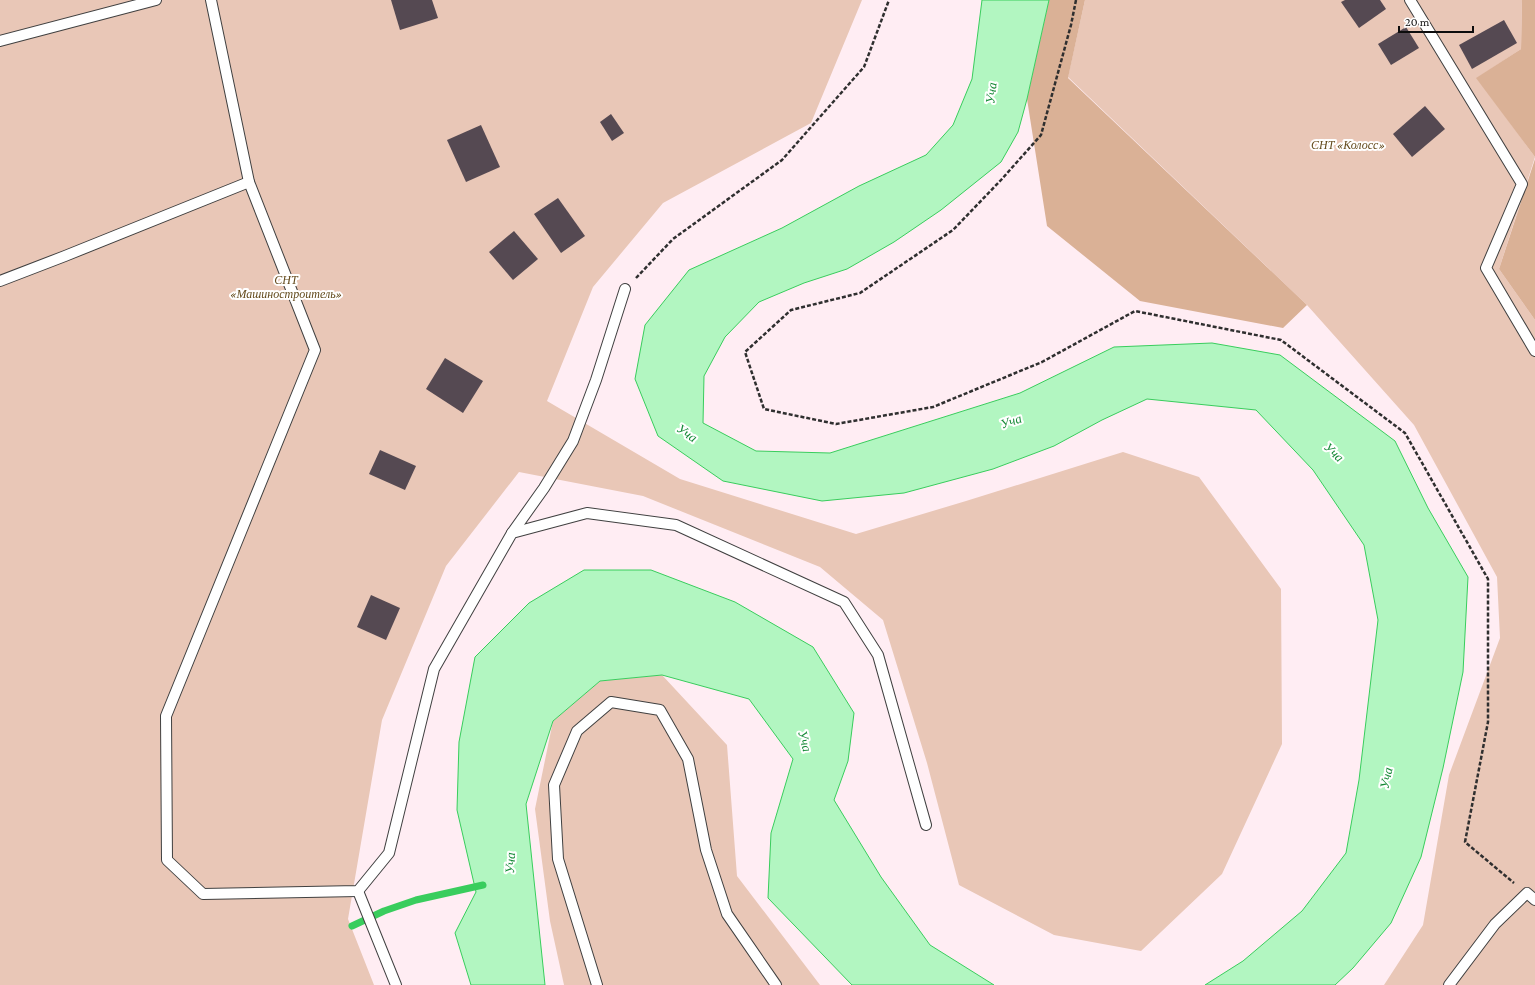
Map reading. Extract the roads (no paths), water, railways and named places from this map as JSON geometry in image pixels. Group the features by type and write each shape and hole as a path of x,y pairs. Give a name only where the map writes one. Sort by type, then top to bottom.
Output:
{"lane":[{"path":"0,41 156,0"},
{"path":"211,0 249,182 315,350 166,716 167,860 204,894 358,892"},
{"path":"1410,0 1522,184 1486,268 1535,351"},
{"path":"0,281 249,182"},
{"path":"358,892 389,853 434,669 512,533 544,488 573,441 596,380 625,289"},
{"path":"512,533 587,513 676,525 844,602 878,655 926,825"},
{"path":"597,985 558,859 554,785 577,731 611,702 660,710 688,759 706,850 727,914 776,985"},
{"path":"358,892 396,985"},
{"path":"1449,985 1495,924 1531,897"}],"water":[{"name":"Уча","path":"982,0 1049,0 1027,99 1018,132 1001,162 941,210 894,242 847,269 804,283 759,302 725,337 704,376 703,423 756,451 830,453 1020,393 1114,347 1212,343 1280,355 1395,441 1428,508 1468,577 1463,672 1443,768 1421,857 1391,923 1353,968 1335,985 1205,985 1243,961 1302,911 1346,853 1359,780 1378,620 1364,545 1313,470 1256,410 1147,399 1102,420 1054,446 993,469 904,493 822,501 723,481 658,436 635,379 645,325 689,270 782,228 859,186 926,155 953,125 972,79"},
{"name":"Уча","path":"584,570 651,570 735,602 813,647 854,713 848,761 834,800 881,877 930,945 994,985 852,985 768,898 771,833 793,759 749,699 662,675 600,681 553,721 526,804 545,985 471,985 455,933 476,892 457,810 459,742 475,657 529,603"}],"waterway":[{"path":"352,926 384,911 416,900 483,885"}],"park label":[{"name":"СНТ «Колосс»","path":"1348,145"},
{"name":"СНТ «Машиностроитель»","path":"286,287"}]}
